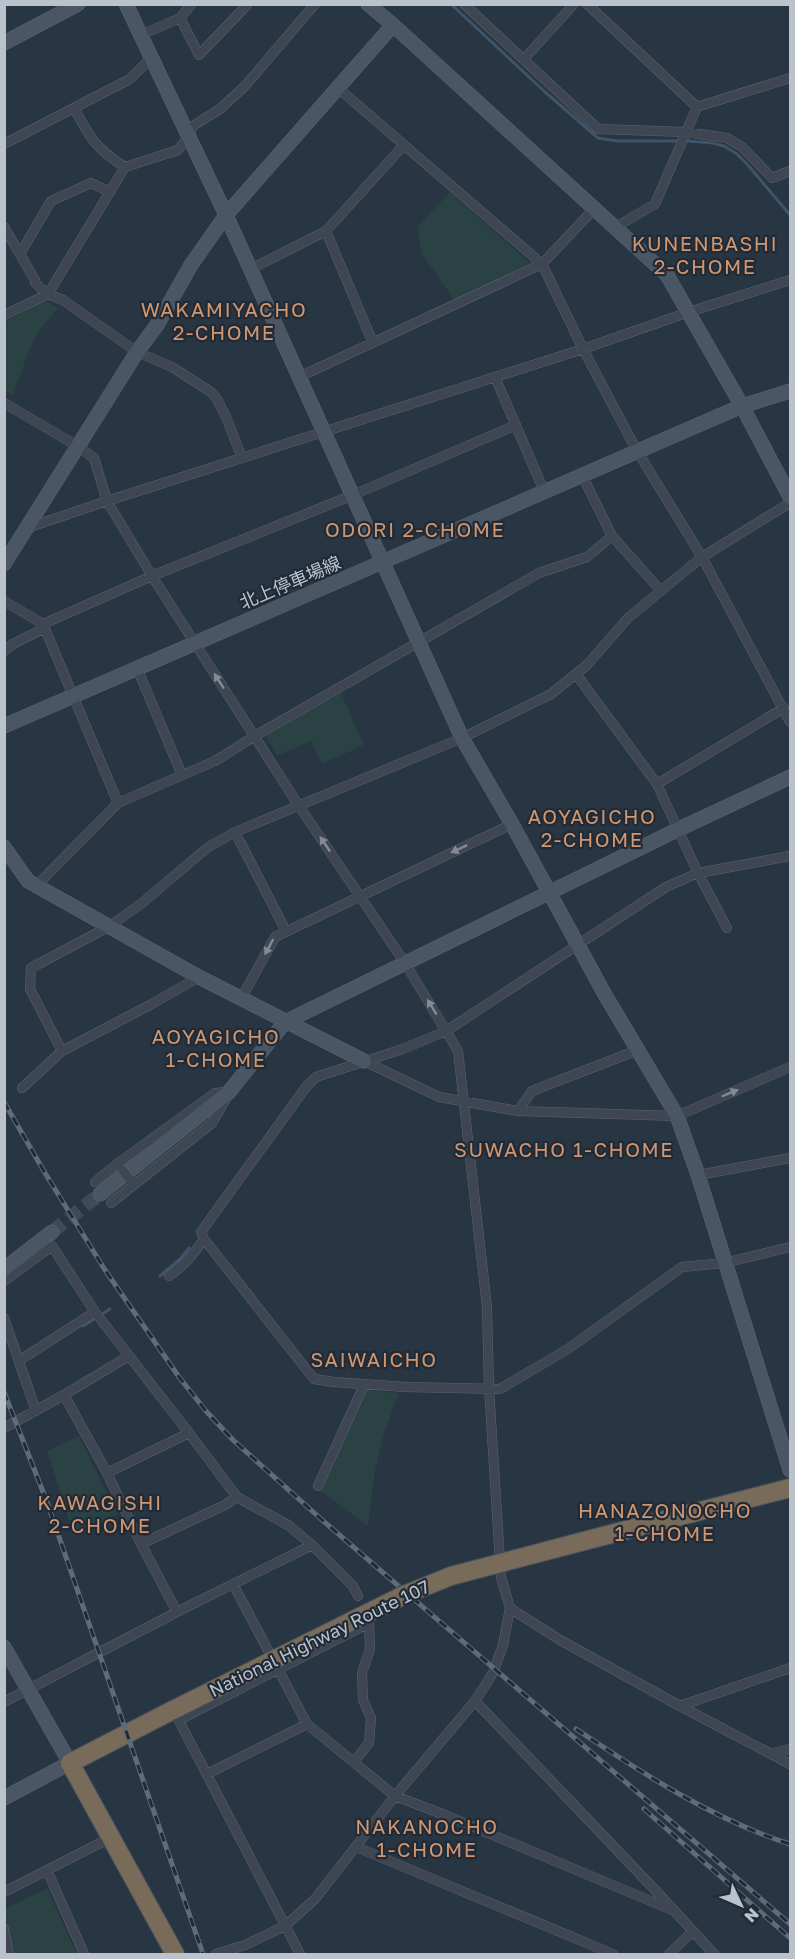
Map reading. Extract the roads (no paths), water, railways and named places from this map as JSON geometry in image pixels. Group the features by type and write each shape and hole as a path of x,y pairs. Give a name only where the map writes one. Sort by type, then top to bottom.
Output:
{"highway":[{"name":"National Highway Route 107","path":"70,1763 176,1715 404,1595 451,1576 790,1488"},
{"path":"70,1763 175,1954"}],"street":[{"path":"4,43 78,4"},
{"path":"126,4 226,215 462,738 512,824 576,945 677,1116 698,1175 790,1470"},
{"path":"141,35 180,18 192,4"},
{"path":"180,18 199,54 248,4"},
{"path":"4,315 48,294 125,167 178,150 189,136 193,126 220,109 245,86 315,4"},
{"path":"368,4 667,274 742,406 790,497"},
{"path":"464,4 598,129 685,132 727,138 742,147 772,178 790,171"},
{"path":"524,59 574,4"},
{"path":"587,4 697,107"},
{"path":"4,564 137,352 157,325 191,265 226,215 393,26"},
{"path":"4,144 130,79 152,57"},
{"path":"616,227 655,204 697,107 790,78"},
{"path":"338,88 542,264 583,349 637,451 702,557 790,722"},
{"path":"74,108 91,139 105,154 125,167"},
{"path":"250,269 326,231 404,145"},
{"path":"20,254 51,201 91,183 110,192"},
{"path":"299,377 542,264 594,209"},
{"path":"4,227 35,283 48,294 63,300 137,352 172,367 211,392 226,417 242,458"},
{"path":"326,231 373,343"},
{"path":"27,528 790,280"},
{"path":"495,377 544,491"},
{"name":"北上停車場線","path":"4,726 742,406 790,391"},
{"path":"4,403 79,447 93,458 107,501 152,576 299,806 405,963 458,1052 487,1307 489,1388 501,1577 510,1608 505,1638 497,1664 475,1701 395,1796 315,1899 285,1926 245,1945 216,1954"},
{"path":"4,651 44,626 152,576 353,495 516,425"},
{"path":"582,475 612,537 661,591"},
{"path":"62,1051 30,989 31,968 110,926 142,903 207,848 235,832 462,738 550,694 587,665 628,618 702,557 790,503"},
{"path":"39,887 44,879 118,803 215,761 540,573 587,557 612,537"},
{"path":"4,602 44,626 118,803"},
{"path":"137,668 182,775"},
{"path":"576,674 657,784 698,873 727,928"},
{"path":"657,784 784,708"},
{"path":"102,1193 132,1183 213,1123 229,1092 285,1022 790,777"},
{"path":"241,999 275,937 512,824"},
{"path":"235,832 286,931"},
{"path":"4,847 28,881 199,977 439,1097 518,1110 677,1116 790,1067"},
{"path":"790,856 698,873 666,887 446,1031 403,1049 316,1077 306,1087 201,1232 204,1239 315,1379 405,1388 500,1389 568,1349 682,1267 724,1263 790,1247"},
{"path":"22,1088 62,1051 199,977"},
{"path":"518,1110 532,1091 638,1050"},
{"path":"102,1193 119,1165 215,1093 229,1092"},
{"path":"102,1193 229,1092"},
{"path":"698,1175 790,1158"},
{"path":"119,1165 132,1183"},
{"path":"4,1269 52,1232"},
{"path":"169,1276 185,1265 204,1239"},
{"path":"4,1281 52,1246 95,1312 237,1497 288,1525 312,1545 353,1586 358,1596"},
{"path":"20,1360 95,1312"},
{"path":"4,1318 36,1411"},
{"path":"4,1428 129,1356"},
{"path":"318,1486 364,1385"},
{"path":"64,1395 107,1473 177,1612"},
{"path":"107,1473 189,1433"},
{"path":"141,1544 225,1505 237,1497"},
{"path":"4,1702 312,1545"},
{"path":"233,1584 307,1724 395,1796 672,1910"},
{"path":"510,1608 560,1640 790,1764"},
{"path":"300,1954 176,1715 277,1670 369,1623 370,1649 362,1673 363,1700 371,1718 369,1743 354,1762"},
{"path":"4,1647 70,1763 4,1797"},
{"path":"680,1706 790,1668"},
{"path":"475,1701 714,1954"},
{"path":"207,1774 307,1724"},
{"path":"773,1753 790,1749"},
{"path":"4,1892 112,1837"},
{"path":"356,1847 613,1954"},
{"path":"47,1870 84,1954"},
{"path":"4,1929 9,1954"},
{"path":"669,1954 692,1932"}],"waterway":[{"path":"451,4 598,138 617,141 689,141 724,146 747,164 790,215"},
{"path":"160,1276 189,1248"},
{"path":"83,1326 110,1309"}],"tunnel":[{"path":"52,1232 100,1194"}],"railway":[{"path":"4,1102 105,1270 179,1377 233,1440 321,1519 790,1924"},
{"path":"4,1392 47,1502 203,1954"},
{"path":"576,1729 706,1809 790,1844"},
{"path":"644,1809 790,1938"}],"district":[{"name":"KUNENBASHI 2-CHOME","path":"705,254"},
{"name":"WAKAMIYACHO 2-CHOME","path":"224,320"},
{"name":"ODORI 2-CHOME","path":"415,529"},
{"name":"AOYAGICHO 2-CHOME","path":"592,828"},
{"name":"AOYAGICHO 1-CHOME","path":"216,1048"},
{"name":"SUWACHO 1-CHOME","path":"564,1149"},
{"name":"SAIWAICHO","path":"374,1359"},
{"name":"KAWAGISHI 2-CHOME","path":"100,1514"},
{"name":"HANAZONOCHO 1-CHOME","path":"665,1522"},
{"name":"NAKANOCHO 1-CHOME","path":"427,1838"}]}
